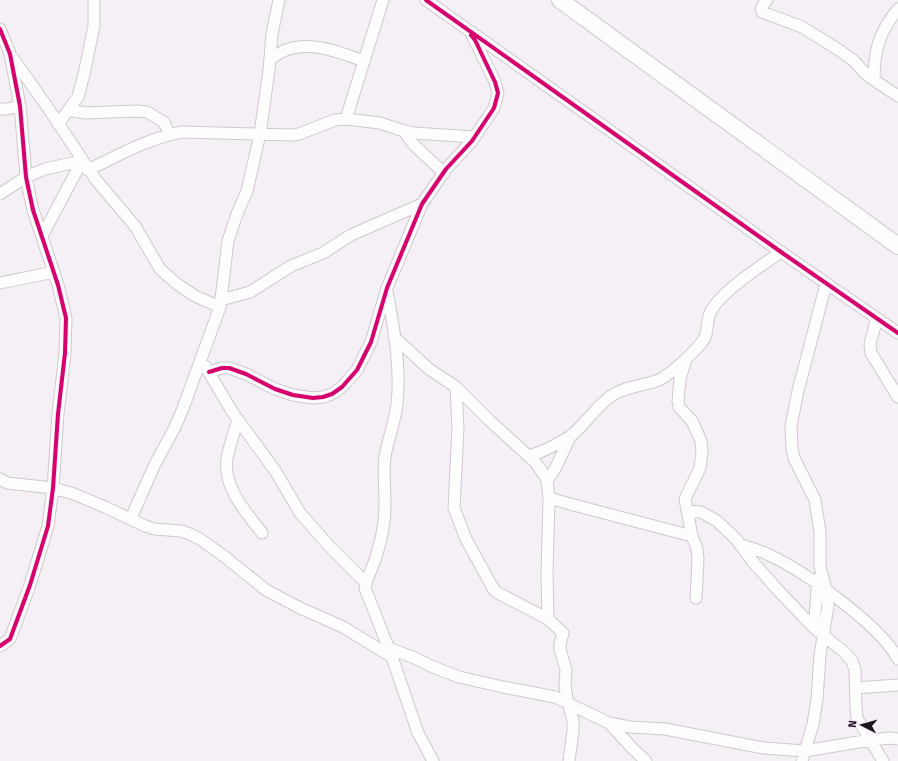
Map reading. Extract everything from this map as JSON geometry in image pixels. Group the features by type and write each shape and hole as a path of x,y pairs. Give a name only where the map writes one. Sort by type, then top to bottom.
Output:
{"highway":[{"path":"560,0 898,246"}],"street":[{"path":"58,124 78,98 94,26 94,0"},
{"path":"131,518 155,464 182,411 221,304 228,241 247,191 260,134 272,34 280,0"},
{"path":"346,118 383,0"},
{"path":"426,0 826,284 898,333"},
{"path":"767,0 762,6 762,12 802,27 839,50 898,96"},
{"path":"871,74 881,33 898,10"},
{"path":"0,29 10,54 20,106 26,177 33,210 54,272 66,318 65,353 58,414 53,488 48,526 30,585 10,638 0,646"},
{"path":"208,372 222,368 229,368 293,395 313,398 332,394 357,370 371,342 387,288 422,204 444,173 474,137 494,108 498,94 492,76 475,40 468,30"},
{"path":"270,59 286,50 311,47 332,50 364,61"},
{"path":"10,54 85,166 135,226 160,269 177,284 195,296 221,304 250,292 291,266 323,253 350,235 422,204"},
{"path":"0,109 20,106"},
{"path":"69,110 85,113 147,112 164,122 169,134"},
{"path":"0,194 26,177 45,169 85,166 169,134 182,132 300,134 322,124 346,118 380,123 404,132 474,137"},
{"path":"404,132 413,144 444,173"},
{"path":"42,236 85,166"},
{"path":"528,456 536,454 571,435 610,397 620,391 658,381 686,358 704,340 708,329 710,313 721,299 749,274 781,252"},
{"path":"0,283 54,272"},
{"path":"804,756 813,724 817,699 818,631 822,587 820,567 820,532 816,500 794,458 791,426 798,391 826,284"},
{"path":"387,288 393,321 398,384 397,405 385,458 384,479 386,514 377,556 365,588 390,652 418,733 433,761"},
{"path":"876,318 870,344 871,353 898,397"},
{"path":"394,337 429,370 456,387 489,420 535,462 545,476 549,498 547,567 548,619"},
{"path":"686,358 680,379 678,401 679,407 692,421 701,441 702,451 700,468 685,499 692,536 697,549 698,559 696,598"},
{"path":"200,359 238,420 276,472 300,513 330,547 366,583"},
{"path":"456,387 458,428 454,502 456,516 466,539 494,590 548,619 563,633 560,644 566,670 565,687 573,720 569,761"},
{"path":"238,420 227,459 227,475 232,489 239,501 262,533"},
{"path":"547,481 555,469 571,435"},
{"path":"0,480 7,483 53,488 74,494 131,518 145,526 155,529 181,531 200,539 266,590 300,608 343,627 390,652 415,658 459,677 555,697 609,723 630,727 665,729 804,756 870,740 890,738 898,739"},
{"path":"549,498 692,536"},
{"path":"687,511 701,512 717,521 741,545 753,562 818,631 843,651 852,661 855,670 856,706 858,718 883,761"},
{"path":"741,545 768,554 822,587 870,625 893,650 898,659"},
{"path":"856,688 898,685"},
{"path":"609,723 646,761"}],"cycle path":[{"path":"426,0 781,252 898,333"},
{"path":"0,29 10,54 20,106 26,177 33,210 58,285 66,318 65,353 58,414 53,488 48,526 30,585 10,639 0,646"},
{"path":"209,372 222,368 229,368 246,374 275,389 293,395 313,398 332,394 342,387 357,370 371,342 387,288 422,204 446,169 472,141 494,108 498,93 495,82 475,40 471,35"}]}
